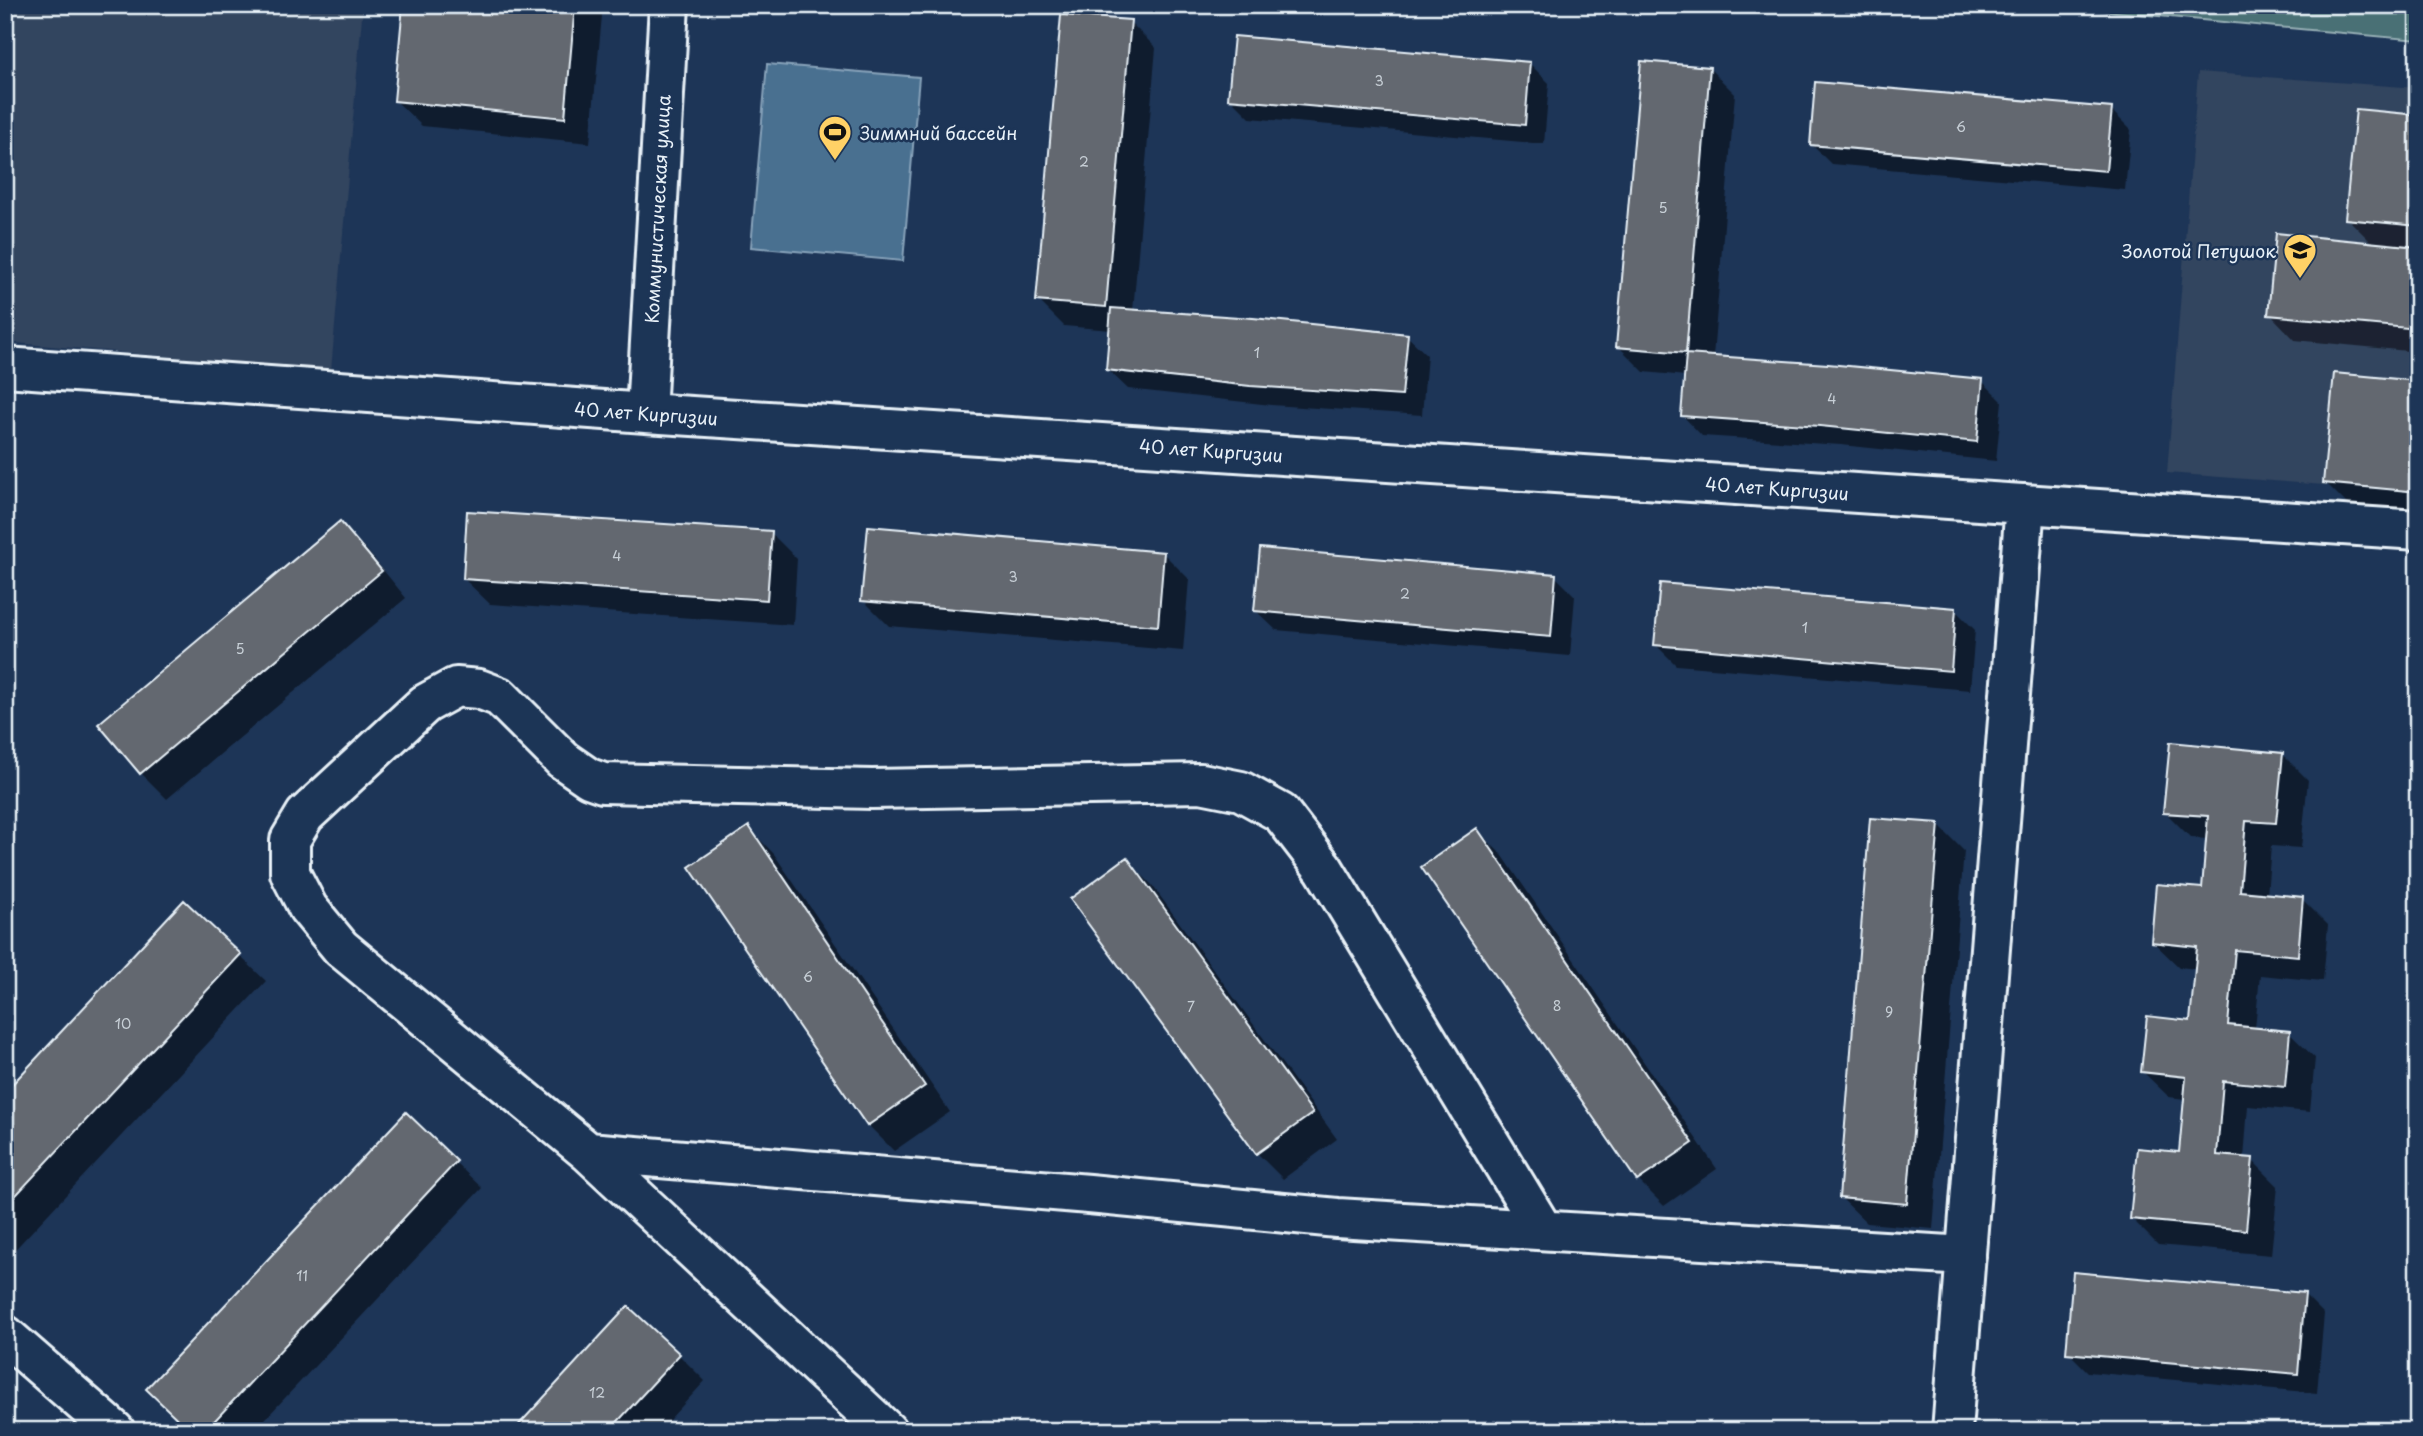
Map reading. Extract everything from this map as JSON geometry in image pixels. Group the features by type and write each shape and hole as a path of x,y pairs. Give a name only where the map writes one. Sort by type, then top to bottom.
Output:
{"street":[{"name":"Коммунистическая улица","path":"646,413 669,5"},
{"name":"40 лет Киргизии","path":"5,367 646,413 2418,530"},
{"path":"1952,1431 2025,504"},
{"path":"887,1431 588,1153 341,948 308,908 290,873 290,840 305,815 425,704 456,687 479,689 500,697 563,760 590,778 603,783 872,789 1200,783 1241,791 1281,813 1324,869 1544,1230"},
{"path":"588,1153 1089,1194 1337,1218 1966,1255"},
{"path":"5,1335 115,1431"}],"shaded area":[{"path":"5,5 363,5 331,371 5,342"},
{"name":"Зиммний бассейн","path":"767,64 919,77 903,261 751,247"},
{"name":"Золотой Петушок","path":"2198,72 2418,88 2418,492 2167,473"}],"green space":[{"path":"2040,5 2418,5 2418,40"}],"building":[{"path":"403,5 575,5 565,118 394,101"},
{"path":"1061,15 1131,20 1106,307 1036,301"},
{"path":"1234,36 1530,62 1525,125 1228,99"},
{"path":"1641,61 1710,67 1686,353 1616,347"},
{"path":"1815,82 2112,108 2106,171 1810,145"},
{"path":"2356,109 2418,115 2418,226 2345,219"},
{"path":"2276,233 2418,247 2418,329 2268,315"},
{"path":"1111,308 1253,318 1408,334 1402,396 1250,386 1106,370"},
{"path":"1686,354 1983,379 1977,442 1820,426 1681,416"},
{"path":"2334,373 2418,381 2418,492 2323,483"},
{"path":"467,511 772,531 767,600 463,579"},
{"path":"340,521 382,571 140,774 98,724"},
{"path":"868,526 1164,552 1158,626 861,601"},
{"path":"1260,548 1556,574 1551,637 1254,611"},
{"path":"1660,583 1956,608 1951,671 1654,645"},
{"path":"2170,742 2283,753 2276,823 2246,821 2240,891 2303,897 2298,956 2235,950 2228,1025 2290,1031 2285,1087 2223,1081 2217,1155 2253,1158 2246,1230 2130,1219 2137,1148 2179,1152 2186,1077 2141,1072 2147,1016 2190,1021 2197,947 2151,942 2156,884 2202,888 2208,816 2163,813"},
{"path":"1870,818 1939,823 1907,1204 1839,1198"},
{"path":"749,826 925,1086 867,1126 689,867"},
{"path":"1477,828 1693,1143 1637,1181 1421,867"},
{"path":"1127,857 1313,1113 1256,1154 1070,899"},
{"path":"184,900 241,954 5,1207 5,1092"},
{"path":"406,1112 457,1161 205,1431 190,1431 146,1389"},
{"path":"2073,1272 2305,1293 2298,1374 2066,1353"},
{"path":"628,1306 680,1354 609,1431 513,1431"}],"place":[{"name":"Зиммний бассейн","path":"835,162"},
{"name":"Золотой Петушок","path":"2300,280"}]}
